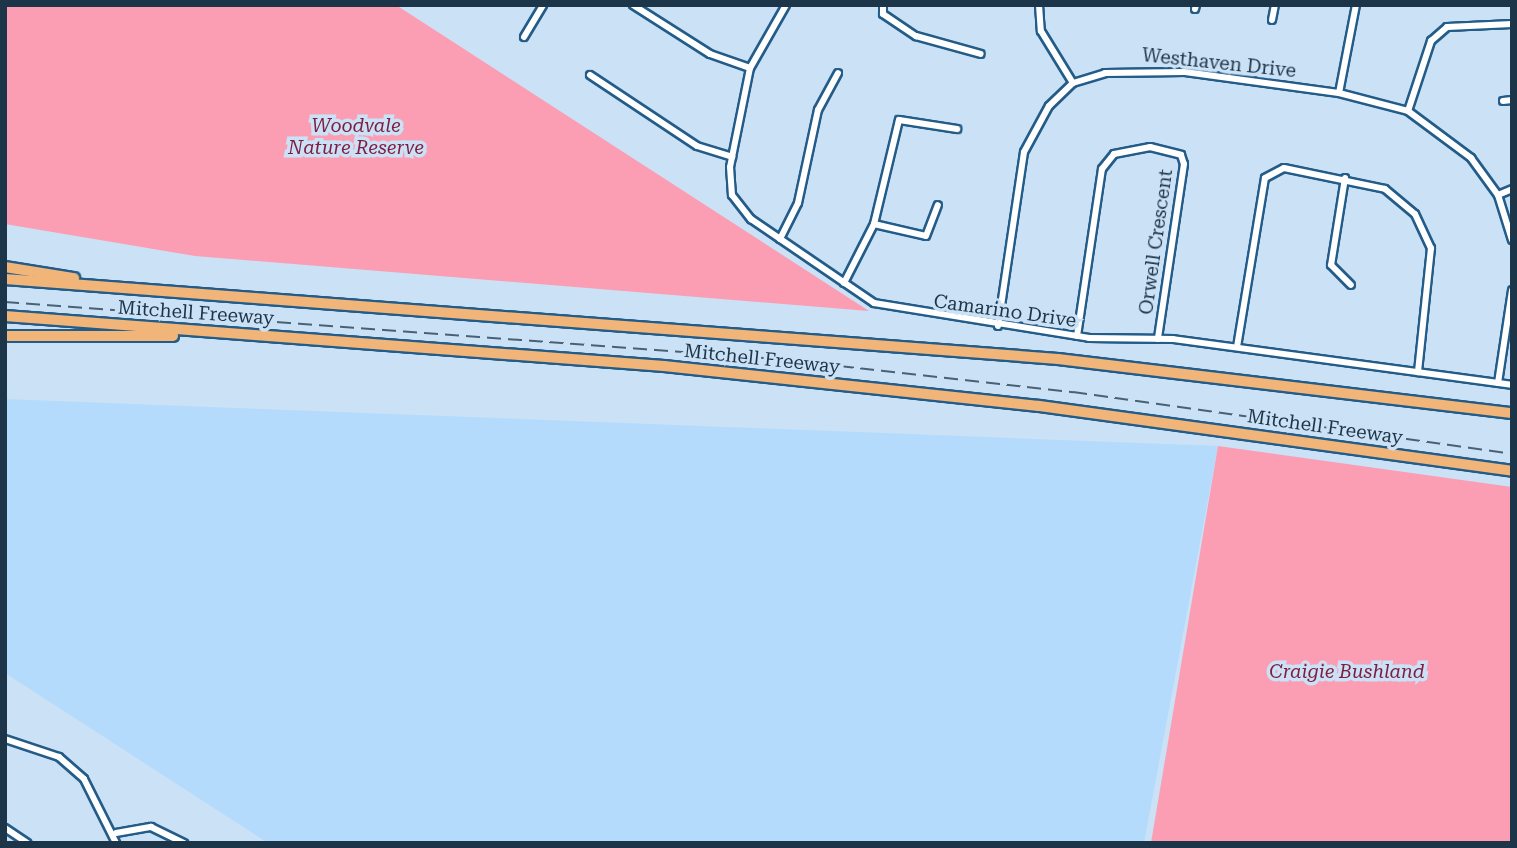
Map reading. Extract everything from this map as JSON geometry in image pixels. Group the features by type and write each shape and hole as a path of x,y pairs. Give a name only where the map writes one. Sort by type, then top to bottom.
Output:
{"highway":[{"path":"5,267 100,285"},
{"name":"Mitchell Freeway","path":"5,279 1058,359 1512,413"},
{"name":"Mitchell Freeway","path":"5,316 207,334 664,366 1039,406 1512,471"},
{"path":"5,336 207,334"}],"street":[{"path":"524,37 543,5"},
{"path":"633,5 710,54 750,68"},
{"name":"Camarino Drive","path":"786,5 750,68 732,157 732,195 780,239 844,283 891,310 1077,337 1158,339 1237,347 1512,386"},
{"path":"883,5 883,14 916,36 981,54"},
{"path":"998,326 1024,152 1049,106 1073,83 1041,31 1039,5"},
{"path":"1272,20 1275,5"},
{"path":"1339,93 1356,5"},
{"path":"1408,111 1432,41 1447,27 1512,24"},
{"name":"Westhaven Drive","path":"1073,83 1139,68 1339,93 1408,111 1471,158 1498,195 1512,240"},
{"path":"780,239 798,202 818,110 838,73"},
{"path":"590,75 697,146 732,157"},
{"path":"1503,101 1512,100"},
{"path":"844,283 874,224 899,120 957,130"},
{"name":"Orwell Crescent","path":"1077,337 1102,169 1114,154 1150,147 1181,155 1184,164 1158,339"},
{"path":"1237,347 1265,178 1284,168 1345,178 1385,189 1415,214 1431,248 1418,372"},
{"path":"1345,178 1331,265 1351,285"},
{"path":"1498,195 1512,189"},
{"path":"874,224 926,236 937,205"},
{"path":"1498,383 1512,290"},
{"path":"5,739 59,757 84,779 116,833 116,843"},
{"path":"116,833 151,827 184,843"},
{"path":"5,828 27,843"}],"shaded area":[{"path":"5,399 1218,446 1144,843 268,843 5,673"}],"green space":[{"name":"Woodvale Nature Reserve","path":"5,5 396,5 869,311 195,256 5,224"},
{"name":"Craigie Bushland","path":"1218,446 1512,487 1512,843 1151,843"}],"railway":[{"path":"5,302 777,359 1073,392 1512,454"}]}
